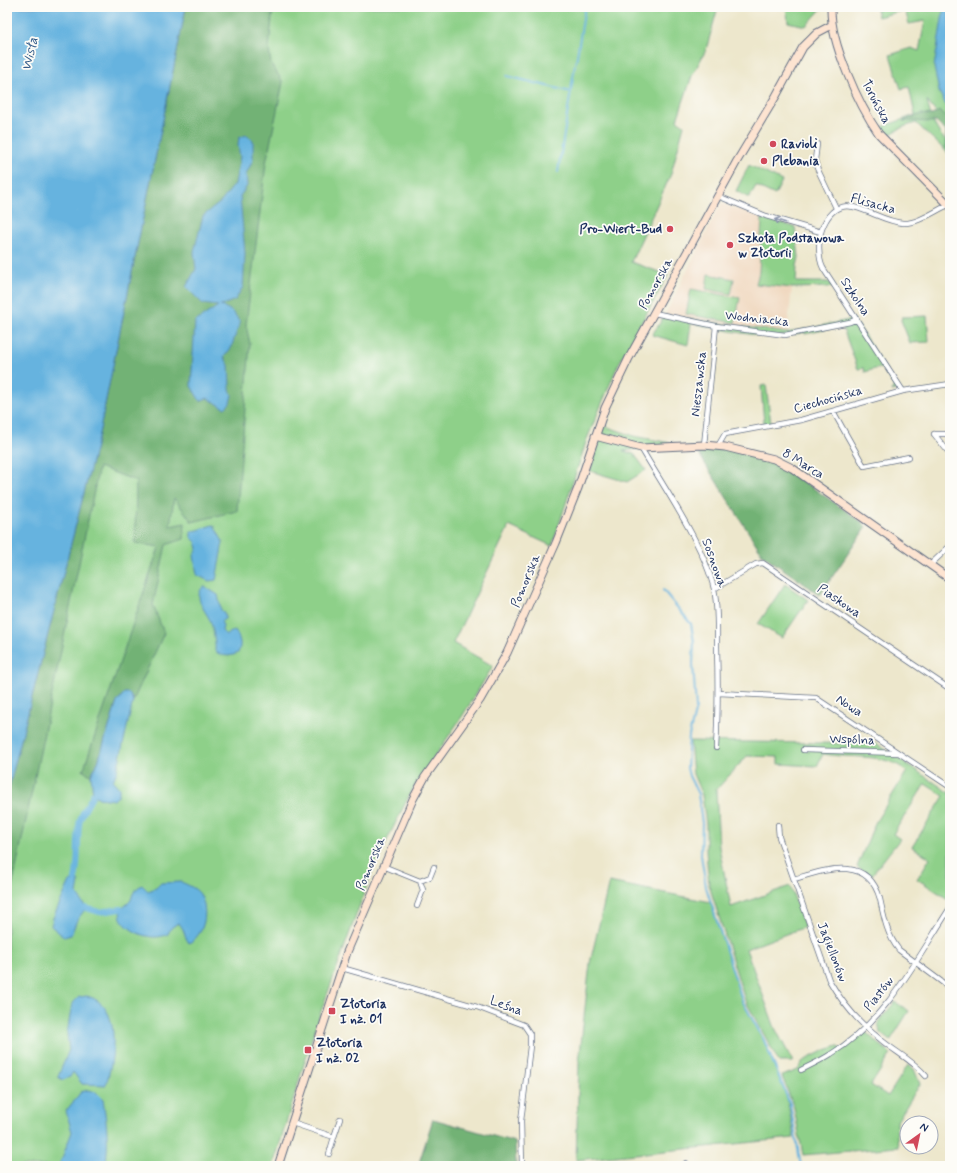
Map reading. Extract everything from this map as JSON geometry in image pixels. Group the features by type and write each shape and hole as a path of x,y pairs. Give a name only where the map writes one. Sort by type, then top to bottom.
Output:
{"main road":[{"name":"Toruńska","path":"832,7 832,25 835,38 850,79 875,129 949,206"},
{"name":"Pomorska","path":"278,1166 342,968 383,866 421,784 472,713 507,653 578,488 595,436 613,390 654,313 802,47 817,33 832,25"},
{"name":"8 Marca","path":"595,436 640,448 704,445 718,446 774,459 792,468 950,579"}],"street":[{"path":"817,144 815,160 817,168 836,208"},
{"path":"718,196 766,216 821,232"},
{"name":"Flisacka","path":"836,208 846,206 865,210 904,223 949,206"},
{"name":"Szkolna","path":"836,208 826,220 821,232 821,264 902,391"},
{"name":"Wodniacka","path":"654,313 716,326 785,335 850,322 857,319"},
{"name":"Nieszawska","path":"704,445 716,326"},
{"name":"Ciechocińska","path":"718,446 725,434 768,427 833,411 902,391 950,384"},
{"path":"833,411 864,466 909,457"},
{"path":"950,434 934,434 950,454"},
{"name":"Sosnowa","path":"640,448 693,537 705,562 714,589 717,622 718,693 716,748"},
{"path":"930,565 950,546"},
{"name":"Piaskowa","path":"714,589 756,564 763,564 950,688"},
{"name":"Nowa","path":"718,693 816,698 950,787"},
{"name":"Wspólna","path":"803,750 899,753"},
{"name":"Jagiellonów","path":"778,825 779,837 829,980 846,1006 866,1026 880,1039 916,1064 926,1076"},
{"path":"383,866 420,881 430,877 434,867"},
{"path":"794,879 838,868 851,869 861,874 868,879 877,891 885,924 893,942 899,950 950,988"},
{"path":"417,906 423,890 420,881"},
{"name":"Piastów","path":"801,1070 832,1054 866,1026 888,1003 950,908"},
{"name":"Leśna","path":"342,968 477,1007 524,1025 530,1034 530,1046 521,1121 522,1166"},
{"path":"329,1154 340,1119"},
{"path":"292,1123 334,1137"}],"shaded area":[{"name":"Szkoła Podstawowa w Złotorii","path":"721,203 762,218 759,272 756,284 792,288 787,333 665,315"}],"green space":[{"path":"51,7 718,7 706,50 692,76 677,120 684,125 671,174 631,262 668,275 618,365 587,439 552,546 509,526 453,643 493,666 463,715 412,790 374,866 315,1028 273,1166 7,1166 7,183"},
{"path":"186,7 273,7 269,49 271,64 283,82 266,163 246,325 250,344 237,511 192,522 174,498 170,526 185,523 184,539 166,545 153,605 164,633 133,701 129,693 117,702 98,762 91,775 83,771 159,547 135,543 136,481 99,467 7,912 7,795 99,434"},
{"path":"786,7 823,7 806,26 788,22"},
{"path":"876,7 950,7 950,131 927,101 930,114 935,125 950,145 950,155 916,123 903,127 887,136 879,128 915,115 909,87 901,89 890,55 911,48 919,51 925,21 909,24 905,10 878,17"},
{"path":"939,111 950,119 950,151 946,148 946,131 936,122 903,121 921,114 932,115"},
{"path":"749,165 782,181 775,195 756,186 749,198 736,191"},
{"path":"762,218 795,227 799,257 796,282 829,282 833,287 792,288 756,284 759,272"},
{"path":"708,274 734,279 731,294 706,289"},
{"path":"691,289 740,298 735,323 686,314"},
{"path":"665,315 787,333 853,319 898,389 891,391 894,386 883,369 878,368 865,372 864,368 858,369 842,326 805,334 805,332 777,336 733,332 691,323 688,345 652,335"},
{"path":"927,316 929,342 910,343 901,320 902,317"},
{"path":"766,385 771,423 764,424 761,386"},
{"path":"602,425 634,436 676,444 623,451 634,454 646,470 627,482 590,471"},
{"path":"695,448 727,448 780,465 862,522 866,527 820,595 763,555"},
{"path":"785,584 808,600 782,638 758,624"},
{"path":"690,741 877,744 950,793 950,896 948,899 917,879 930,858 912,847 944,796 925,784 893,834 900,839 871,876 857,867 875,823 907,771 898,765 888,761 866,757 823,754 817,766 778,764 778,757 747,756 716,790 719,847 731,907 790,886 805,927 746,949 775,1028 793,1062 779,1062 745,1000 709,885 706,851 706,824 702,795 693,774"},
{"path":"609,882 711,902 742,1000 764,1040 787,1096 794,1138 576,1160 579,1062 590,963"},
{"path":"895,1002 909,1011 890,1041 880,1033 878,1022"},
{"path":"864,1031 891,1054 871,1085 888,1096 908,1065 914,1069 920,1084 901,1115 899,1115 896,1123 898,1147 803,1155 794,1108 782,1076 798,1070 803,1061 825,1050 838,1046 841,1050"},
{"path":"433,1119 515,1142 516,1166 418,1166"}],"water":[{"name":"Wisła","path":"7,7 186,7 99,434 7,795"},
{"path":"944,7 950,7 950,113 939,92 934,67"},
{"path":"246,135 253,140 253,160 246,174 247,186 240,196 245,254 243,287 235,300 220,306 227,308 232,312 240,322 231,348 224,357 229,365 230,389 232,395 230,403 225,408 207,398 200,401 191,386 195,322 218,306 203,304 186,287 196,269 194,252 203,216 221,202 235,184 240,157 238,145 239,138"},
{"path":"214,525 223,542 216,580 209,581 197,575 194,555 198,548 196,542 191,537 191,531"},
{"path":"204,586 218,595 221,610 225,614 225,619 221,621 223,626 222,631 226,635 235,630 240,642 238,653 226,656 215,651 215,640 211,623 199,600 200,591"},
{"path":"124,693 129,693 133,701 117,771 113,781 119,788 119,795 114,800 99,798 93,794 91,775 98,762 117,702"},
{"path":"75,879 79,882 77,894 86,908 77,920 71,935 64,937 51,926 53,918 70,881"},
{"path":"181,882 198,891 205,909 204,923 198,935 189,943 182,927 178,923 171,928 168,934 150,937 138,933 124,923 120,914 122,909 131,900 135,891 140,886 142,885 148,891 156,888 161,883"},
{"path":"87,996 98,1001 106,1010 111,1021 113,1047 106,1085 82,1084 73,1072 70,1077 63,1080 58,1077 69,1050 67,1034 72,1004 79,997"},
{"path":"88,1090 96,1092 103,1099 107,1141 105,1166 59,1166 72,1132 66,1111 81,1092"}],"waterway":[{"path":"576,62 585,7"},
{"path":"558,172 575,65"},
{"path":"507,76 571,92"},
{"path":"663,590 691,624 694,642 693,664 696,708 689,736 687,768 689,776 698,794 702,823 701,855 706,887 742,1000 764,1040 790,1104 801,1166"},
{"path":"75,879 80,821 93,794"},
{"path":"86,908 99,912 121,909"}],"place":[{"name":"Ravioli","path":"773,144"},
{"name":"Plebania","path":"764,161"},
{"name":"Pro-Wiert-Bud","path":"670,229"},
{"name":"Szkoła Podstawowa w Złotorii","path":"730,245"},
{"name":"Złotoria I nż. 01","path":"332,1011"},
{"name":"Złotoria I nż. 02","path":"308,1050"}]}
